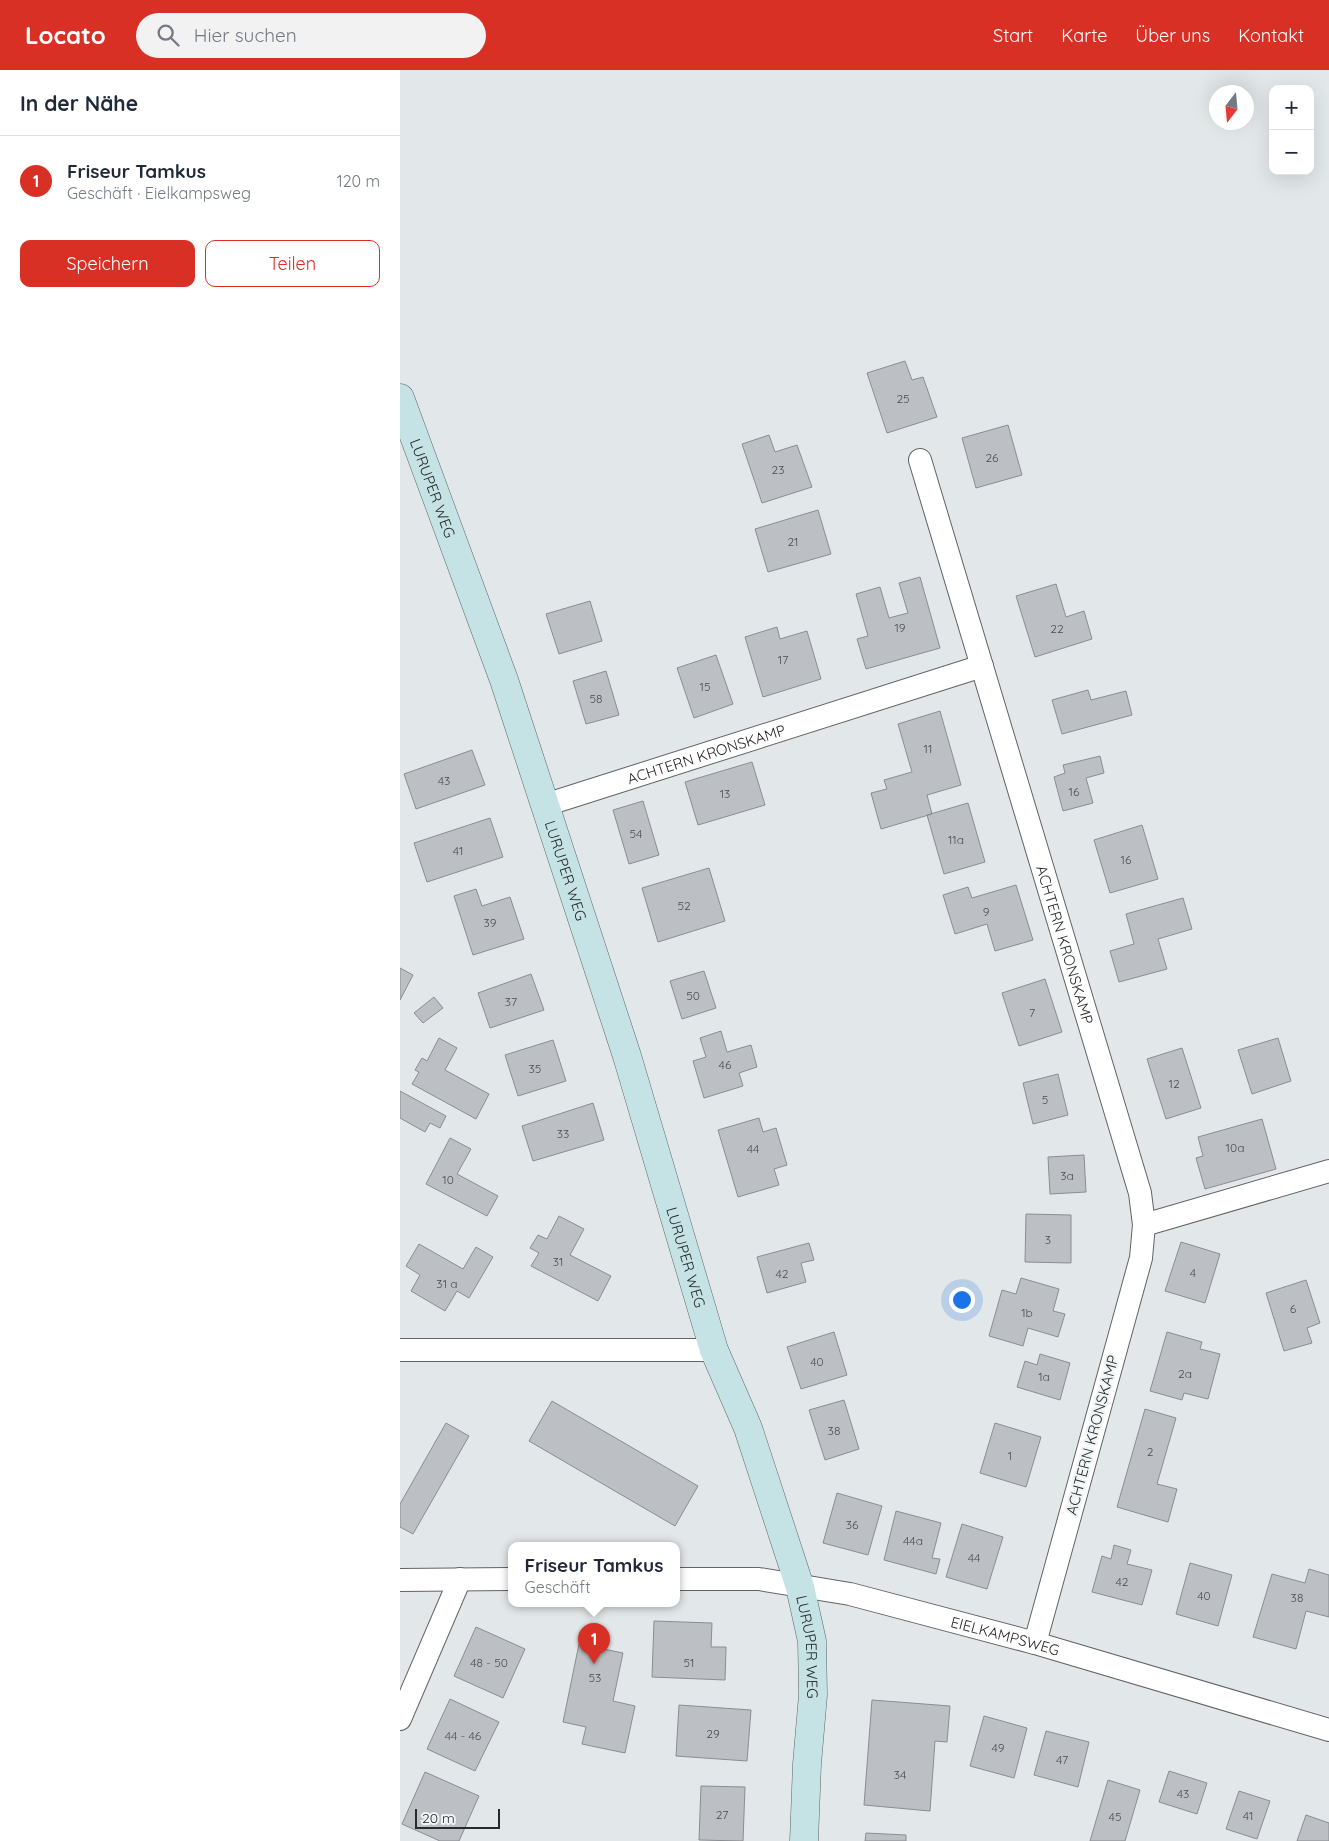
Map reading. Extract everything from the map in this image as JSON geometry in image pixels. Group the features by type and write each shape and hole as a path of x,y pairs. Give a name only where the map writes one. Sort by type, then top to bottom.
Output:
{"street":[{"name":"LURUPER WEG","path":"400,398 504,680 627,1056 714,1350 748,1428 800,1586 812,1641 813,1695 807,1764 804,1841"},
{"name":"ACHTERN KRONSKAMP","path":"920,460 1140,1193 1144,1225 1141,1258 1035,1644"},
{"name":"ACHTERN KRONSKAMP","path":"545,805 982,666"},
{"path":"1144,1225 1329,1171"},
{"path":"400,1350 714,1350"},
{"path":"400,1719 460,1579"},
{"path":"400,1580 508,1579"},
{"name":"EIELKAMPSWEG","path":"680,1579 759,1579 850,1594 1035,1644 1329,1730"}],"building":[{"path":"905,361 912,380 923,377 937,417 887,433 867,373"},
{"path":"1008,425 1022,475 976,488 962,438"},
{"path":"769,435 775,452 797,445 812,487 762,503 742,444"},
{"path":"818,510 831,554 768,572 755,529"},
{"path":"920,577 940,648 866,669 857,639 868,636 856,594 880,587 889,618 908,613 899,583"},
{"path":"1056,584 1066,617 1084,611 1092,639 1035,657 1016,596"},
{"path":"590,601 602,641 559,654 546,614"},
{"path":"777,627 780,639 807,631 821,679 763,697 745,637"},
{"path":"716,655 733,704 694,718 677,668"},
{"path":"606,671 619,715 586,724 573,681"},
{"path":"1088,690 1091,700 1126,691 1132,715 1062,734 1052,700"},
{"path":"940,711 961,785 927,795 932,814 881,829 871,793 887,789 884,780 912,772 898,724"},
{"path":"472,750 485,785 416,809 404,774"},
{"path":"1100,756 1104,773 1086,778 1093,803 1063,811 1054,777 1065,773 1063,765"},
{"path":"752,762 765,805 698,825 685,782"},
{"path":"643,801 659,855 629,864 613,810"},
{"path":"968,803 985,862 944,874 927,815"},
{"path":"490,818 503,857 427,882 414,843"},
{"path":"1142,825 1158,879 1110,893 1094,840"},
{"path":"709,868 725,921 658,942 642,888"},
{"path":"1016,885 1033,940 995,951 987,924 955,934 943,895 968,887 972,898"},
{"path":"476,889 482,906 510,897 524,939 473,955 454,896"},
{"path":"1183,898 1192,929 1158,939 1167,969 1119,982 1110,951 1134,944 1126,914"},
{"path":"400,968 413,975 400,1000"},
{"path":"704,971 716,1008 682,1019 670,981"},
{"path":"531,974 544,1010 490,1028 478,993"},
{"path":"1045,979 1062,1032 1019,1046 1002,993"},
{"path":"434,997 443,1008 423,1023 414,1013"},
{"path":"721,1031 727,1052 751,1045 757,1067 739,1073 743,1086 704,1098 693,1061 706,1057 700,1038"},
{"path":"439,1038 457,1048 445,1070 489,1094 476,1119 412,1084 419,1072 415,1070 422,1058 427,1061"},
{"path":"1278,1038 1291,1081 1252,1094 1238,1050"},
{"path":"553,1040 566,1081 518,1096 505,1055"},
{"path":"1182,1048 1201,1108 1166,1119 1147,1059"},
{"path":"1058,1074 1068,1115 1033,1124 1023,1083"},
{"path":"400,1091 446,1116 440,1128 430,1123 425,1132 400,1118"},
{"path":"593,1103 604,1140 533,1161 522,1126"},
{"path":"759,1118 763,1132 776,1128 787,1165 774,1169 779,1185 738,1197 718,1130"},
{"path":"1262,1119 1276,1169 1205,1189 1196,1158 1203,1156 1198,1137"},
{"path":"450,1138 471,1149 457,1174 498,1196 487,1216 426,1184"},
{"path":"1084,1155 1086,1192 1050,1194 1048,1157"},
{"path":"1026,1214 1071,1215 1071,1263 1025,1262"},
{"path":"559,1216 584,1229 570,1255 611,1276 598,1301 531,1266 539,1253 530,1248 538,1235 547,1239"},
{"path":"1181,1242 1220,1254 1205,1303 1165,1291"},
{"path":"809,1243 814,1260 801,1263 806,1282 767,1293 757,1257"},
{"path":"419,1244 463,1269 476,1247 493,1257 469,1298 457,1291 445,1311 411,1291 420,1275 406,1266"},
{"path":"1021,1278 1059,1289 1053,1311 1065,1314 1058,1337 1028,1328 1023,1346 989,1336 1002,1290 1016,1294"},
{"path":"1306,1280 1320,1323 1307,1328 1312,1343 1284,1351 1266,1293"},
{"path":"834,1332 847,1375 801,1389 787,1347"},
{"path":"1167,1332 1202,1342 1200,1349 1220,1354 1208,1399 1184,1393 1182,1400 1150,1391"},
{"path":"1040,1354 1070,1363 1060,1400 1017,1387 1025,1361 1037,1365"},
{"path":"844,1400 859,1449 825,1460 809,1410"},
{"path":"552,1401 698,1486 675,1526 529,1441"},
{"path":"1145,1409 1176,1418 1157,1484 1177,1489 1168,1522 1117,1507"},
{"path":"446,1423 469,1436 413,1534 400,1527 400,1504"},
{"path":"995,1423 1041,1437 1026,1487 980,1473"},
{"path":"837,1493 882,1506 868,1555 823,1543"},
{"path":"896,1511 941,1523 932,1558 940,1559 936,1574 884,1560"},
{"path":"962,1524 1003,1537 987,1589 946,1577"},
{"path":"1114,1545 1131,1550 1127,1564 1152,1570 1142,1605 1092,1592 1102,1556 1111,1559"},
{"path":"1190,1563 1232,1575 1218,1626 1176,1614"},
{"path":"1309,1569 1329,1575 1329,1617 1306,1611 1296,1649 1253,1637 1272,1574 1305,1583"},
{"path":"654,1621 712,1623 711,1647 726,1647 725,1680 652,1677"},
{"path":"476,1627 525,1649 503,1698 454,1676"},
{"path":"579,1644 623,1653 613,1701 635,1706 625,1753 582,1744 586,1727 563,1722"},
{"path":"450,1699 499,1722 475,1771 427,1749"},
{"path":"872,1700 950,1706 947,1742 935,1741 930,1811 864,1805"},
{"path":"679,1705 751,1710 747,1761 676,1756"},
{"path":"984,1716 1027,1728 1014,1778 970,1766"},
{"path":"1046,1731 1089,1742 1078,1787 1034,1775"},
{"path":"1169,1771 1207,1783 1197,1814 1159,1802"},
{"path":"425,1772 479,1796 459,1841 440,1841 402,1824"},
{"path":"1108,1780 1140,1790 1125,1841 1090,1841"},
{"path":"701,1786 745,1787 743,1841 699,1840"},
{"path":"1239,1791 1270,1801 1257,1839 1226,1829"},
{"path":"1306,1815 1329,1823 1329,1841 1297,1841"},
{"path":"866,1833 906,1835 906,1841 865,1841"}],"place":[{"name":"Friseur Tamkus","path":"594,1664"}]}
